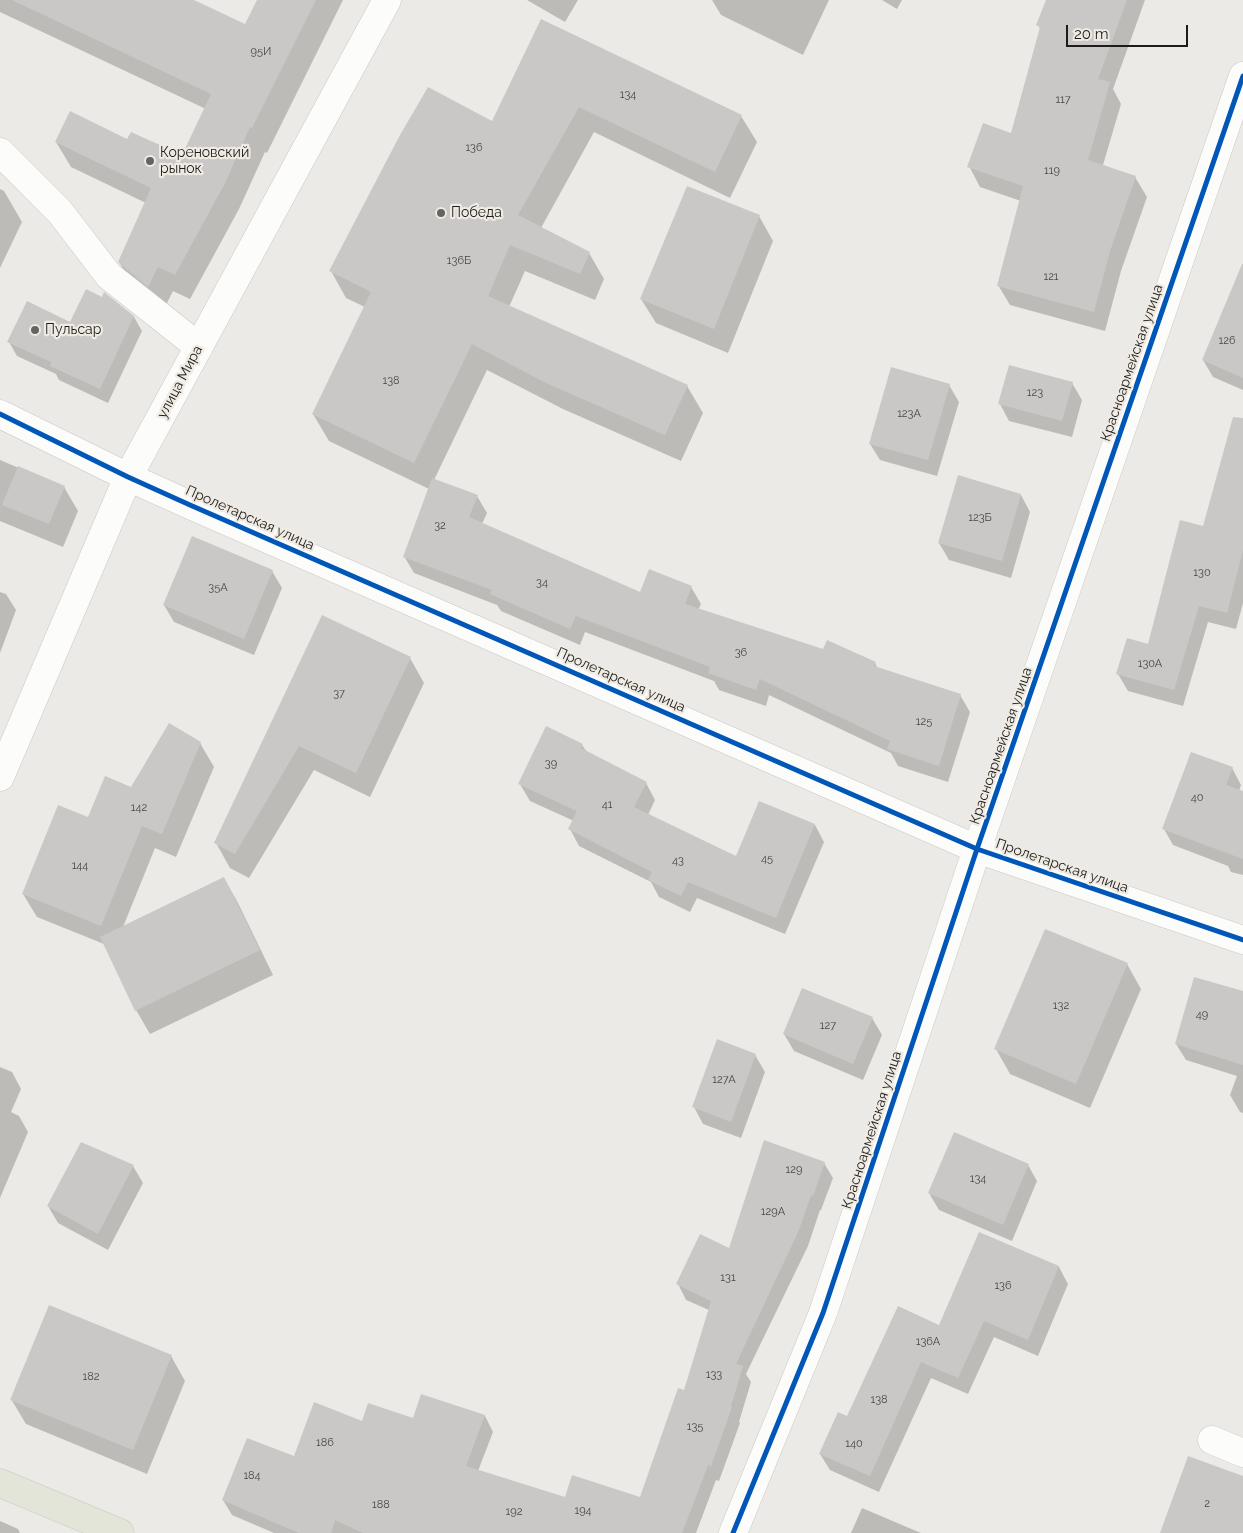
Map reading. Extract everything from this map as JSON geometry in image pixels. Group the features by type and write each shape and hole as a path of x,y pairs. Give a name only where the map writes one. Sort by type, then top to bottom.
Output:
{"main road":[{"path":"0,1483 120,1533"}],"street":[{"name":"улица Мира","path":"0,778 128,477 387,0"},
{"name":"Красноармейская улица","path":"733,1533 823,1313 977,848 1243,76"},
{"path":"0,152 60,212 109,276 198,347"},
{"name":"Пролетарская улица","path":"0,414 128,477 977,848 1243,940"},
{"path":"1212,1440 1243,1453"}],"building":[{"path":"12,0 194,0 245,24 257,0 316,0 252,128 250,127 225,183 175,275 158,267 148,287 118,262 151,188 55,142 70,111 127,139 131,132 182,155 211,94"},
{"path":"1046,0 1127,0 1098,79 1110,82 1088,160 1136,176 1110,251 1094,312 997,286 1023,186 967,167 983,123 1011,133 1040,27 1036,25"},
{"path":"541,19 742,115 715,172 579,107 518,215 590,252 580,274 510,245 488,296 688,385 665,435 546,383 472,344 414,463 312,414 371,292 329,271 400,135 428,87 492,121"},
{"path":"687,186 760,215 714,329 640,299"},
{"path":"1243,264 1243,378 1202,360"},
{"path":"86,289 102,297 104,292 134,316 100,389 50,366 51,362 7,342 27,301 70,322"},
{"path":"1009,365 1073,382 1062,421 998,404"},
{"path":"891,367 950,384 928,460 869,444"},
{"path":"1233,417 1243,418 1243,550 1227,613 1199,606 1174,690 1116,674 1127,638 1148,644 1180,520 1203,526"},
{"path":"18,466 65,486 49,524 2,505"},
{"path":"958,475 1021,494 1002,561 938,543"},
{"path":"432,478 478,495 469,517 640,592 649,569 692,586 685,604 823,649 827,640 876,662 874,666 961,694 939,766 887,749 890,741 760,679 756,690 708,673 710,667 576,616 570,629 490,594 492,590 403,557"},
{"path":"192,536 273,570 244,639 163,605"},
{"path":"322,615 411,657 356,773 299,746 235,854 214,843"},
{"path":"169,723 201,742 162,834 142,826 101,926 22,894 58,805 88,817 105,776 131,787"},
{"path":"546,726 583,744 581,748 647,782 634,807 736,856 759,801 815,824 776,918 688,882 681,896 648,880 652,872 568,829 577,811 518,784"},
{"path":"1191,752 1233,767 1226,785 1243,791 1243,859 1162,829"},
{"path":"224,877 260,950 135,1011 100,937"},
{"path":"1045,929 1128,963 1076,1084 994,1049"},
{"path":"1194,977 1243,991 1243,1065 1175,1044"},
{"path":"802,988 873,1017 853,1064 783,1034"},
{"path":"717,1039 756,1054 731,1122 692,1107"},
{"path":"954,1132 1029,1164 1003,1225 928,1193"},
{"path":"764,1140 825,1162 799,1230 736,1364 743,1366 732,1407 711,1466 708,1465 682,1533 363,1533 335,1520 331,1533 299,1533 222,1500 247,1438 294,1456 314,1402 362,1421 368,1403 413,1418 421,1394 485,1415 466,1466 565,1497 572,1475 640,1497 678,1388 684,1390 711,1301 676,1284 700,1234 729,1248"},
{"path":"81,1142 134,1165 98,1234 47,1206"},
{"path":"979,1232 1059,1266 1028,1340 984,1321 958,1378 921,1362 870,1476 819,1454 838,1412 847,1416 898,1306 939,1325"},
{"path":"49,1305 172,1355 133,1450 10,1400"},
{"path":"1188,1456 1243,1476 1243,1533 1160,1533"}],"cycle path":[{"path":"733,1533 823,1313 977,849 1243,76"},
{"path":"0,414 128,477 190,505 977,849 1243,940"}],"place":[{"name":"Кореновский рынок","path":"150,161"},
{"name":"Победа","path":"441,213"},
{"name":"Пульсар","path":"35,330"}]}
